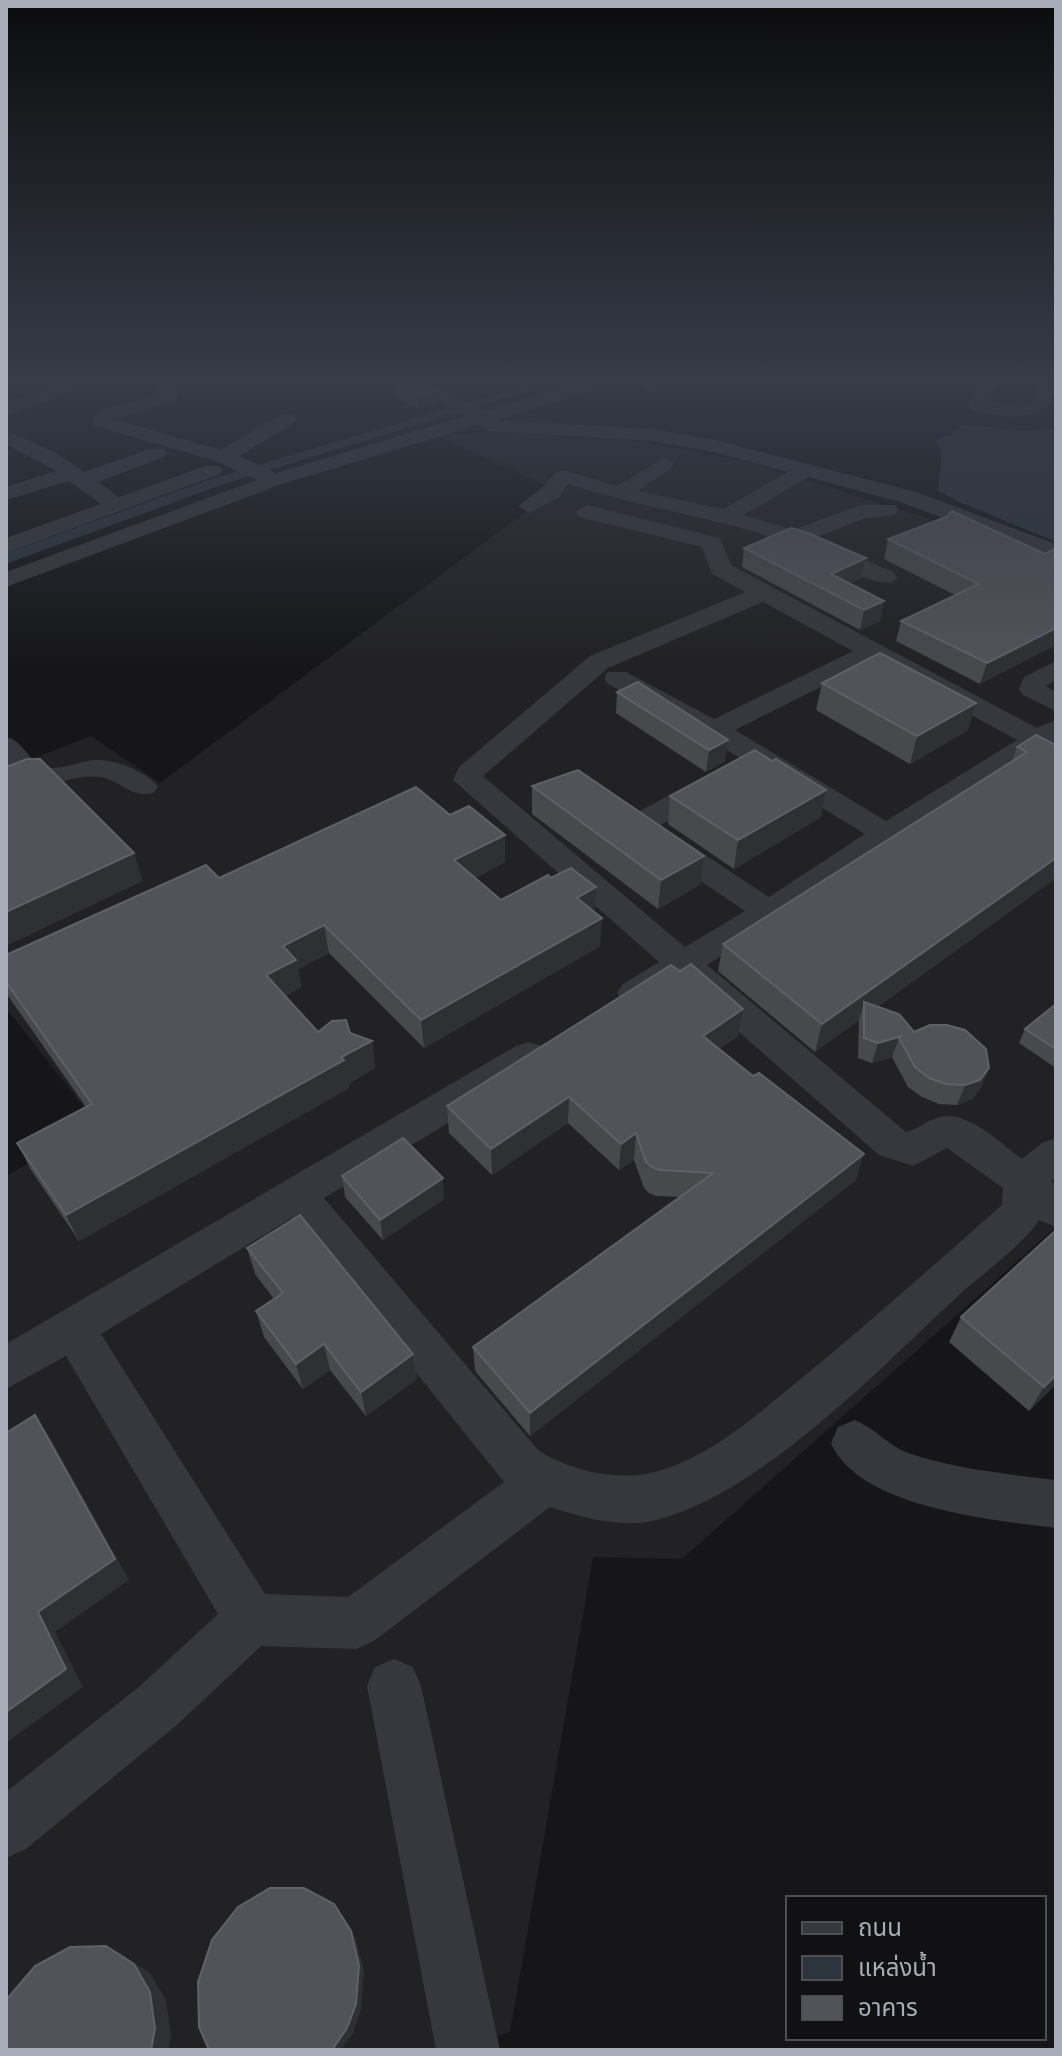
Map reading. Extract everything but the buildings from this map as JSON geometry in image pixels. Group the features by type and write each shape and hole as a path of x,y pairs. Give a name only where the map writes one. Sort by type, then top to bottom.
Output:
{"street":[{"path":"74,474 118,506"},
{"path":"6,495 82,474"},
{"path":"6,546 118,506 193,474"},
{"path":"259,474 263,475"},
{"path":"6,580 266,474"},
{"path":"529,506 551,492 567,474"},
{"path":"579,474 620,494 726,516 853,560 885,577"},
{"path":"620,494 649,474"},
{"path":"726,516 798,474"},
{"path":"825,474 908,497 1056,552"},
{"path":"6,495 57,527"},
{"path":"791,539 861,512 887,510"},
{"path":"587,512 712,543 720,569 762,594 870,652 1047,738"},
{"path":"853,560 879,550"},
{"path":"296,1194 521,1466 544,1482 573,1491 649,1498 712,1475 758,1445 889,1333 1022,1212 1045,1181 954,1132 943,1131 913,1150 893,1144 468,780 469,773 599,662 762,594"},
{"path":"798,640 834,671"},
{"path":"714,730 870,652"},
{"path":"1056,669 1033,683 1032,689 1056,703"},
{"path":"617,678 714,730 886,834"},
{"path":"600,1013 769,912 886,834 1047,738"},
{"path":"6,745 30,772 49,777 98,768 124,775 143,787"},
{"path":"758,758 626,816 769,912"},
{"path":"6,1368 559,1038"},
{"path":"73,1328 251,1620"},
{"path":"855,1443 894,1473 999,1497 1056,1504"},
{"path":"6,1829 159,1705 251,1620 356,1623 544,1482"},
{"path":"394,1686 468,2050"}],"shaded area":[{"path":"520,474 786,474 927,518 1056,567 1056,1227 682,1559 593,1557 510,2032 458,2050 6,2050 6,1176 97,1124 6,1008 6,769 91,736 160,783 555,490"}],"water":[{"path":"940,474 1056,474 1056,542 957,501 938,490"}],"waterway":[{"path":"6,559 243,474"}]}
